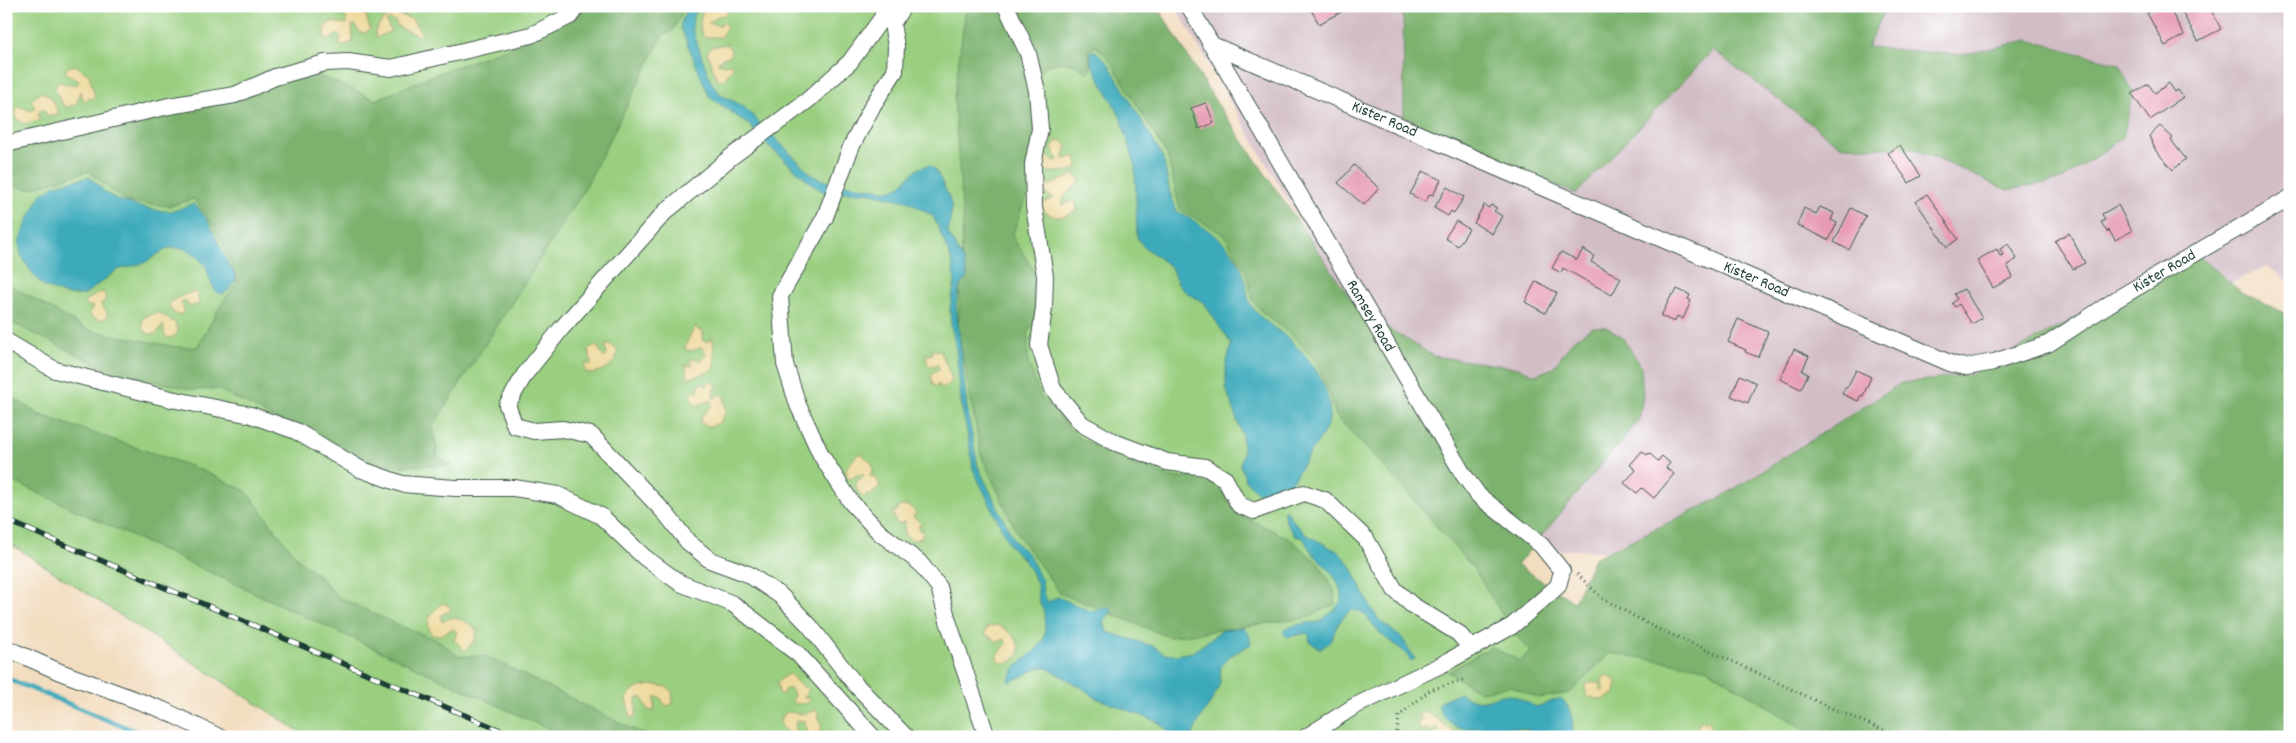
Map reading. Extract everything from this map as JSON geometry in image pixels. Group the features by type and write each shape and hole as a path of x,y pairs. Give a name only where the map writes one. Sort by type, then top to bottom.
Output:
{"street":[{"path":"6,144 170,106 235,95 275,77 326,64 348,62 391,68 530,35 570,16 577,6"},
{"path":"885,6 882,18 850,62 808,100 738,152 666,212 537,359 525,374 507,406 515,426 534,431 564,429 591,436 666,514 688,542 710,560 748,574 781,596 809,625 855,684 906,737"},
{"path":"903,6 892,24 896,46 895,71 873,105 851,147 825,217 780,296 786,364 798,405 821,455 851,502 880,533 920,562 939,587 948,621 987,737"},
{"path":"1006,6 1028,53 1037,91 1040,129 1033,164 1034,207 1045,276 1044,308 1039,345 1053,389 1082,424 1114,442 1167,462 1205,467 1225,479 1239,504 1254,511 1273,506 1304,493 1325,500 1366,539 1395,590 1412,605 1458,633 1471,648"},
{"name":"Ramsey Road","path":"1189,6 1463,474 1479,496 1541,545 1562,571"},
{"name":"Kister Road","path":"1210,44 1952,364 1966,367 1994,362 2048,344 2118,299 2290,198"},
{"path":"6,342 55,370 127,389 251,415 296,431 360,469 402,484 455,488 514,488 558,495 601,516 644,557 680,583 733,604 798,654 873,737"},
{"path":"1306,737 1355,706 1512,626 1558,586 1562,571"},
{"path":"6,648 60,672 163,710 219,737"}],"path":[{"path":"1562,571 1578,574 1603,600 1654,627 1732,661 1833,709 1900,737"},
{"path":"1396,737 1399,716 1430,690 1466,678"}],"shaded area":[{"path":"1175,6 2290,6 2290,282 2267,266 1672,553 1490,548"}],"green space":[{"path":"6,6 1155,6 1478,565 1900,737 308,737 6,541"},
{"path":"582,6 686,6 672,31 663,35 584,190 433,426 438,457 452,465 401,466 341,459 312,438 218,389 194,390 150,380 128,379 6,320 6,283 88,330 176,347 197,347 222,303 238,282 220,239 209,219 194,199 170,206 127,202 88,171 29,189 6,184 6,152 116,126 222,104 307,70 376,100 436,74 520,44"},
{"path":"966,6 1157,6 1216,102 1358,309 1433,356 1519,368 1535,375 1553,368 1574,339 1593,327 1606,327 1623,338 1641,366 1643,395 1639,420 1517,565 1574,602 1594,558 1720,498 1901,383 1970,375 2196,253 2241,292 2290,316 2290,737 1817,737 1706,668 1610,653 1570,693 1539,698 1510,686 1480,692 1448,672 1491,647 1520,661 1531,652 1513,632 1474,569 1388,471 1336,416 1330,395 1316,361 1295,338 1262,312 1253,301 1246,272 1224,235 1180,209 1167,155 1110,60 1096,46 1089,50 1091,69 1087,72 1067,63 1051,64 1045,66 1034,85 1036,116 1029,189 1012,236 1041,282 1040,312 1028,333 1028,363 1041,397 1079,438 1128,462 1173,478 1213,477 1236,513 1290,539 1319,564 1334,589 1335,604 1305,618 1169,637 1060,593 1018,535 981,455 958,330 963,220 954,99"},
{"path":"1403,6 1887,6 1867,47 1962,55 2028,40 2119,64 2133,93 2123,137 2062,180 2007,190 1915,149 1840,146 1713,50 1576,194 1404,117"},
{"path":"6,393 38,414 196,468 246,491 296,557 318,575 338,597 398,625 440,641 458,656 486,656 651,737 566,737 6,478"}],"sand":[{"path":"724,6 727,12 725,15 718,16 708,23 721,25 722,22 727,26 721,37 704,37 700,22 701,14 705,7"},
{"path":"349,12 360,12 366,15 370,29 365,33 360,33 355,25 352,25 353,42 342,46 339,45 341,37 337,34 330,40 325,39 325,27 331,22 347,24 345,15"},
{"path":"394,13 412,19 422,34 419,36 398,27 396,22 390,19 386,21 391,31 376,38 375,32 381,23"},
{"path":"727,44 731,50 730,56 722,58 722,61 718,60 718,63 724,65 731,64 733,67 724,80 717,79 707,53 711,47"},
{"path":"75,65 89,75 95,97 84,101 80,91 77,103 69,107 64,106 55,91 57,82 77,85 79,81 65,72 68,67"},
{"path":"41,92 48,95 58,114 46,115 45,110 40,110 38,115 41,119 25,124 17,119 15,111 19,106 31,111 35,107 31,100"},
{"path":"1056,141 1062,141 1067,146 1063,159 1076,156 1078,165 1075,170 1052,172 1039,168 1042,157 1045,155 1055,161 1058,160 1052,148"},
{"path":"1075,174 1080,180 1065,196 1062,203 1064,205 1072,201 1076,203 1077,209 1068,215 1059,217 1049,214 1041,207 1043,203 1054,198 1041,192 1039,187 1042,182 1050,185"},
{"path":"104,292 106,300 100,304 107,312 107,318 100,320 91,317 90,311 93,307 91,305 89,307 84,302"},
{"path":"196,292 199,304 190,307 185,300 181,302 184,310 182,314 178,315 171,310 171,301"},
{"path":"158,312 175,323 178,332 175,336 168,338 165,336 163,325 156,334 144,330 142,325 143,318"},
{"path":"695,326 699,331 703,330 703,341 708,342 713,338 715,365 710,372 688,378 685,364 692,365 689,359 693,360 696,358 701,361 706,354 702,347 691,351 685,349"},
{"path":"610,344 617,350 613,363 592,374 585,372 585,363 590,365 592,363 588,350 592,346 598,347 604,358 607,355 605,346"},
{"path":"931,350 941,352 952,379 949,385 941,388 938,383 938,387 933,385 931,377 933,372 939,369 938,365 928,366 926,354 931,355 933,352"},
{"path":"708,382 714,382 718,388 714,389 713,398 721,394 724,396 726,412 719,423 710,427 701,423 701,417 712,405 711,401 696,405 692,400 691,391 692,389 698,392 699,384 705,383 705,386 707,386"},
{"path":"858,454 862,454 872,464 873,473 870,475 871,477 874,476 879,483 879,488 869,496 867,493 865,498 858,492 856,483 864,475 857,475 851,479 847,476 846,468"},
{"path":"910,506 916,513 913,517 922,524 918,526 920,531 923,528 922,538 912,540 904,534 905,521 900,524 896,523 892,511 896,512 898,507"},
{"path":"443,603 449,606 451,610 441,615 441,621 454,617 471,624 477,631 474,641 465,651 454,640 457,632 453,629 440,635 432,635 429,630 428,625 432,613"},
{"path":"997,625 1010,633 1018,645 1019,655 1009,662 1004,663 997,660 997,655 1006,645 1005,639 998,642 985,634 987,627"},
{"path":"788,674 809,690 804,697 809,698 809,701 804,704 792,703 794,694 791,689 785,689 782,695 779,694 777,682"},
{"path":"1605,676 1609,676 1617,682 1615,693 1604,700 1587,697 1585,688 1587,683 1600,683 1600,691 1603,691 1602,679"},
{"path":"655,685 667,687 672,691 673,704 666,706 660,697 655,697 654,711 648,710 642,697 636,699 636,716 631,718 626,699 638,688"},
{"path":"817,710 822,730 816,737 808,737 804,721 796,720 795,733 786,732 780,723 781,717 787,712 802,714"},
{"path":"1423,711 1442,722 1458,737 1432,737 1432,733 1440,731 1436,727 1430,731 1425,727 1425,730 1422,731 1417,723 1424,719 1417,716"},
{"path":"1702,720 1705,723 1709,720 1711,728 1706,731 1709,736 1720,728 1726,737 1696,737 1695,730"}],"water":[{"path":"691,6 698,6 693,17 692,29 711,82 721,95 743,106 812,175 828,182 890,191 901,185 912,173 922,167 930,165 937,172 952,208 948,233 964,262 967,276 960,286 956,305 967,408 978,467 1015,542 1029,555 1042,581 1043,593 1048,602 1058,597 1090,611 1109,607 1112,610 1104,621 1107,632 1153,646 1165,654 1176,655 1193,652 1223,630 1243,627 1249,634 1251,644 1230,656 1221,666 1219,686 1192,737 1175,737 1158,722 1096,698 1081,687 1047,668 1040,667 1010,682 1008,681 1016,667 1036,650 1043,641 1045,631 1044,611 1039,602 1037,583 1025,561 1010,546 973,469 962,409 956,349 951,325 950,308 955,282 952,261 933,216 907,201 866,192 824,192 813,185 764,142 749,125 709,96 680,26 684,15"},
{"path":"1091,51 1096,51 1108,63 1163,157 1170,193 1177,211 1209,231 1227,246 1240,266 1245,279 1249,301 1253,308 1262,318 1301,350 1315,369 1326,390 1330,413 1328,423 1321,438 1291,482 1281,490 1258,493 1246,481 1240,464 1243,453 1242,435 1226,388 1226,366 1231,344 1204,303 1183,290 1178,284 1171,267 1143,246 1137,237 1135,164 1120,116 1091,63"},
{"path":"88,177 111,196 137,206 172,211 194,204 215,234 234,273 236,280 229,290 223,294 216,292 210,281 206,266 196,255 183,248 168,248 144,263 117,270 84,295 66,295 43,286 21,255 19,242 29,217 41,195 55,185"},
{"path":"1287,510 1291,518 1305,534 1339,552 1351,566 1371,608 1380,621 1402,638 1415,659 1411,661 1401,649 1382,635 1360,611 1348,612 1329,642 1320,649 1310,642 1307,633 1287,637 1284,634 1284,630 1293,626 1319,622 1335,609 1342,600 1340,589 1331,572 1313,554 1304,538 1295,536 1286,522 1283,511"},
{"path":"1460,693 1477,700 1506,695 1514,696 1536,707 1561,698 1568,706 1571,716 1573,726 1572,737 1539,737 1534,732 1515,728 1459,728 1446,719 1438,706 1444,699"}],"building":[{"path":"1309,6 1352,6 1319,24"},
{"path":"2160,6 2168,6 2184,35 2165,46 2147,13"},
{"path":"2193,6 2209,6 2221,29 2198,41 2182,12"},
{"path":"2169,83 2175,92 2178,90 2183,97 2150,120 2132,94 2148,84 2155,93"},
{"path":"1206,103 1214,123 1199,129 1191,108"},
{"path":"2160,126 2173,138 2171,140 2186,159 2173,170 2156,151 2149,136"},
{"path":"1900,145 1921,176 1909,183 1888,153"},
{"path":"1354,165 1379,188 1364,205 1338,183"},
{"path":"1423,171 1441,180 1433,195 1430,194 1425,202 1410,194"},
{"path":"1447,187 1464,197 1454,213 1451,211 1448,216 1434,208"},
{"path":"1927,194 1958,239 1947,247 1916,202"},
{"path":"1484,205 1489,208 1491,205 1497,208 1494,211 1502,216 1492,234 1474,223"},
{"path":"2118,205 2132,231 2115,240 2101,222 2105,220 2102,214"},
{"path":"1820,207 1834,213 1831,220 1837,223 1829,240 1797,225 1804,208 1816,214"},
{"path":"1851,208 1866,216 1849,250 1834,242"},
{"path":"1456,221 1469,229 1458,246 1445,238"},
{"path":"2069,233 2085,263 2073,269 2055,241"},
{"path":"2008,244 2017,259 2007,265 2013,277 1993,288 1977,260 1997,249 2000,256 2003,255 2000,249"},
{"path":"1583,249 1594,256 1591,262 1621,278 1612,295 1563,268 1561,273 1552,268 1561,252 1577,260"},
{"path":"1536,281 1557,293 1545,313 1525,302"},
{"path":"1677,289 1690,295 1688,299 1691,301 1683,319 1677,316 1674,322 1661,316 1672,294 1674,295"},
{"path":"1964,289 1982,318 1972,324 1959,304 1955,307 1952,303 1957,299 1954,294"},
{"path":"1738,319 1768,332 1758,357 1728,342"},
{"path":"1794,349 1809,356 1802,371 1808,374 1801,389 1780,379"},
{"path":"1856,370 1871,377 1863,396 1861,395 1858,401 1842,394"},
{"path":"1740,375 1756,383 1748,403 1731,396"},
{"path":"1642,451 1647,455 1649,453 1658,461 1662,456 1670,463 1666,468 1674,474 1654,498 1642,488 1637,493 1624,483 1636,470 1630,465"}],"waterway":[{"path":"6,678 149,737"}],"railway":[{"path":"6,520 516,737"}]}
